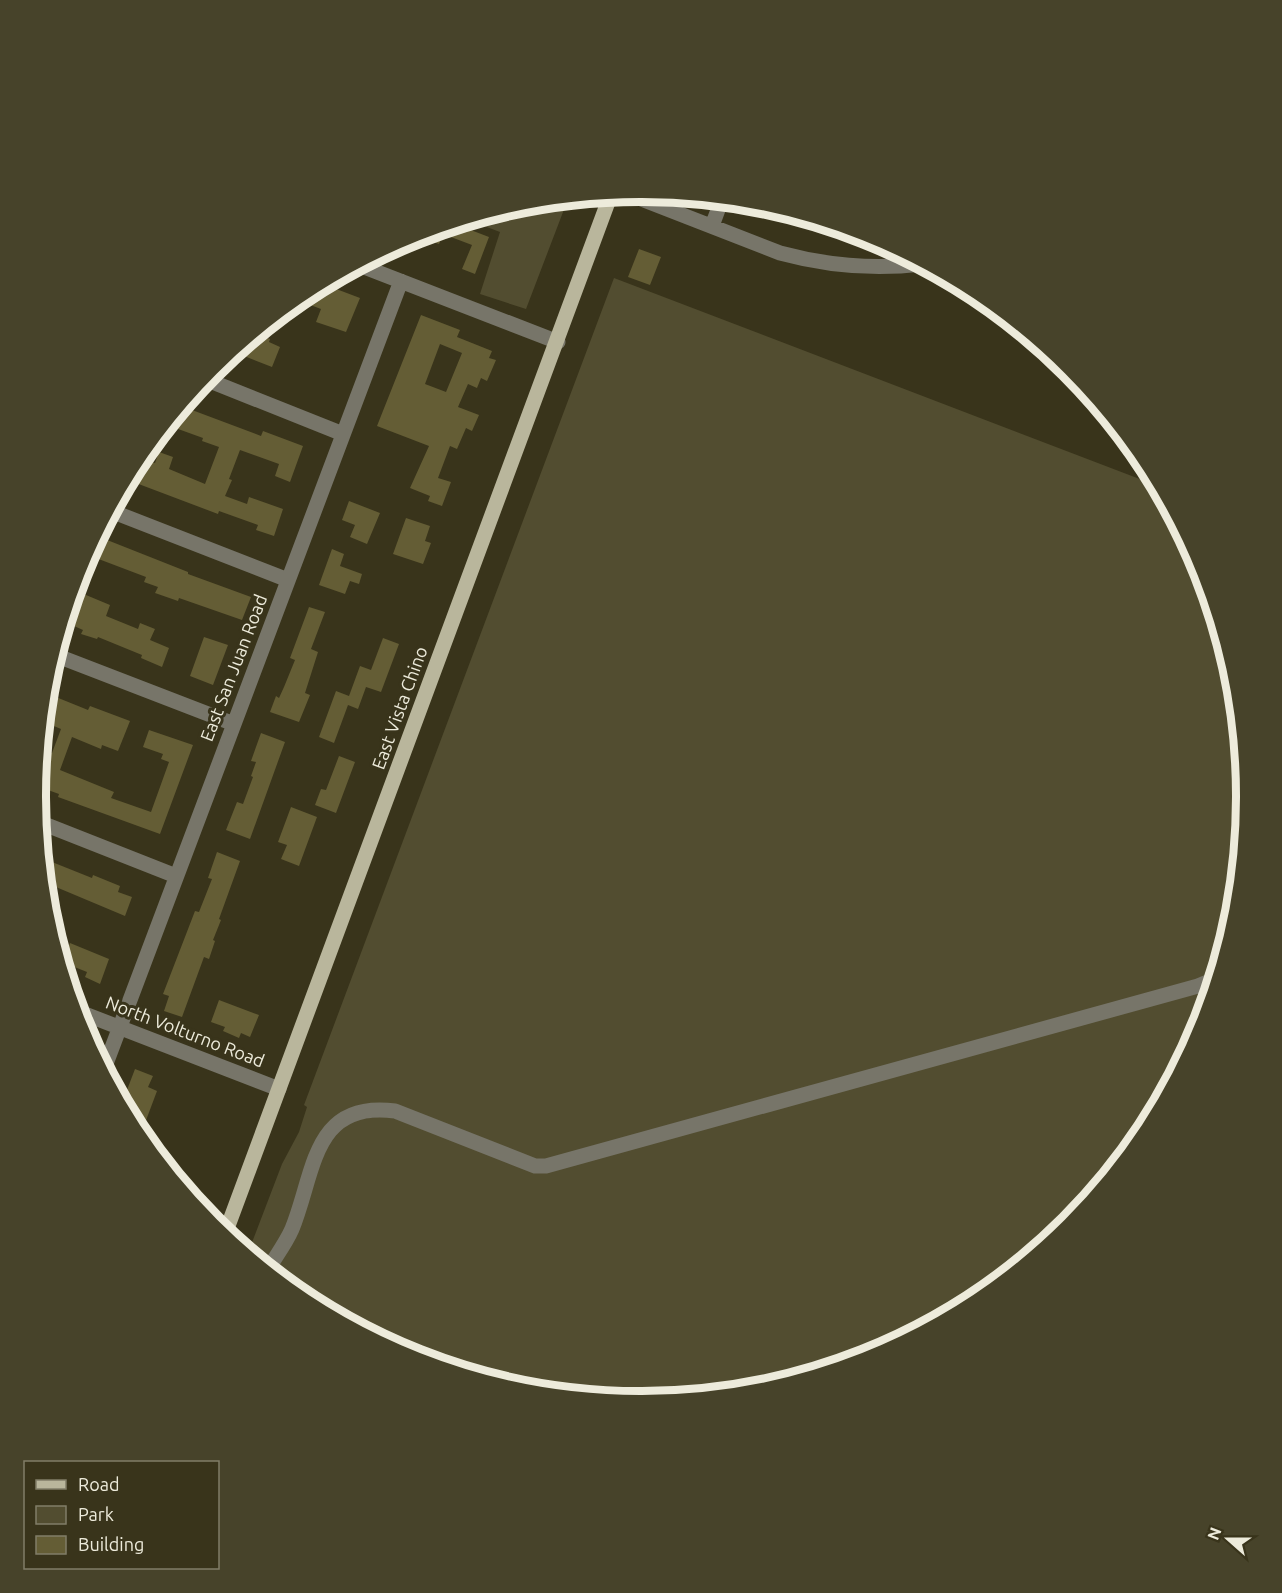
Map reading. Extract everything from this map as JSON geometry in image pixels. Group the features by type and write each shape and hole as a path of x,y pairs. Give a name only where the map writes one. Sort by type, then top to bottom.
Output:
{"main road":[{"name":"East Vista Chino","path":"229,1224 608,203"}],"street":[{"path":"650,202 780,253 827,264 872,268 908,265"},
{"path":"712,226 719,207"},
{"path":"368,268 558,342"},
{"name":"East San Juan Road","path":"108,1058 401,281"},
{"path":"215,383 343,434"},
{"path":"118,514 288,580"},
{"path":"63,659 234,724"},
{"path":"48,825 176,876"},
{"path":"272,1262 292,1229 316,1154 324,1137 334,1124 362,1111 378,1109 395,1111 535,1166 555,1165 1205,985"},
{"name":"North Volturno Road","path":"89,1015 279,1089"}],"green space":[{"path":"565,207 526,309 480,294 500,232 480,224 525,213"},
{"path":"614,278 1144,481 1156,499 1190,569 1204,605 1224,681 1230,719 1236,796 1230,874 1224,912 1204,988 1190,1024 1156,1094 1113,1158 1061,1217 1033,1243 971,1291 904,1330 869,1346 795,1371 757,1380 680,1390 602,1390 525,1380 487,1371 413,1346 378,1330 311,1291 275,1264 330,1142 284,1235 268,1259 251,1245 282,1164 299,1132 307,1107 304,1105","holes":["364,1104 387,1104 541,1162 386,1116 351,1120 332,1137 345,1111"]}],"building":[{"path":"467,229 489,237 475,274 462,269 472,245 446,235"},
{"path":"442,237 439,244 430,241"},
{"path":"639,249 661,257 650,285 628,277"},
{"path":"334,288 360,298 346,332 316,322 321,309 308,304"},
{"path":"421,315 460,330 457,337 492,351 489,358 496,360 487,381 481,378 477,388 468,384 458,407 479,415 472,431 466,428 457,449 450,446 438,478 451,482 442,506 428,501 430,496 410,488 429,446 377,426","holes":["440,344 462,353 446,392 425,384"]},
{"path":"265,337 270,339 269,342 280,347 272,367 243,356"},
{"path":"194,406 192,410 261,436 263,431 303,446 290,482 275,476 279,464 240,450 229,479 232,480 225,496 247,504 249,497 283,509 274,536 256,530 258,525 219,511 218,514 136,483 150,461 155,463 159,452 173,457 169,469 205,484 219,447 202,441 203,438 175,428"},
{"path":"349,501 380,513 367,544 350,537 355,525 342,520"},
{"path":"406,518 430,526 425,541 431,543 423,564 393,554"},
{"path":"106,539 188,572 188,574 251,597 242,620 179,598 178,601 155,593 158,587 144,582 146,577 97,558"},
{"path":"332,549 344,554 340,566 362,574 359,584 350,581 345,594 319,585"},
{"path":"82,594 110,605 106,616 138,629 140,623 155,629 150,640 169,648 162,667 141,658 142,655 98,637 97,639 81,634 83,630 72,625"},
{"path":"309,607 325,612 311,649 318,652 305,693 310,695 299,722 270,712 276,696 279,698 295,660 290,658"},
{"path":"204,637 228,645 213,685 190,676"},
{"path":"383,638 399,644 381,692 366,687 358,709 348,705 334,743 319,737 336,691 349,696 360,666 371,670"},
{"path":"55,697 88,710 90,706 130,721 118,751 102,745 101,749 72,737 60,770 114,792 111,798 151,812 169,762 161,759 163,754 143,747 149,730 193,745 160,834 58,797 59,794 46,789 49,752 52,753 61,729 51,725"},
{"path":"261,733 285,742 250,839 226,830 237,802 243,804 253,777 251,776 256,762 251,761"},
{"path":"339,756 355,762 336,813 315,805 321,789 326,790"},
{"path":"291,807 317,817 299,866 281,859 287,845 278,842"},
{"path":"217,852 240,861 219,919 221,920 209,959 204,957 182,1017 164,1011 169,996 163,994 195,911 199,912 212,879 208,878"},
{"path":"51,861 120,886 118,892 132,897 125,916 54,886"},
{"path":"70,943 109,959 100,984 85,977 87,972 72,966 67,950"},
{"path":"219,1000 259,1015 250,1037 241,1033 239,1038 223,1031 225,1027 211,1022"},
{"path":"135,1069 153,1076 148,1087 157,1091 145,1123 144,1123 126,1093"}]}
